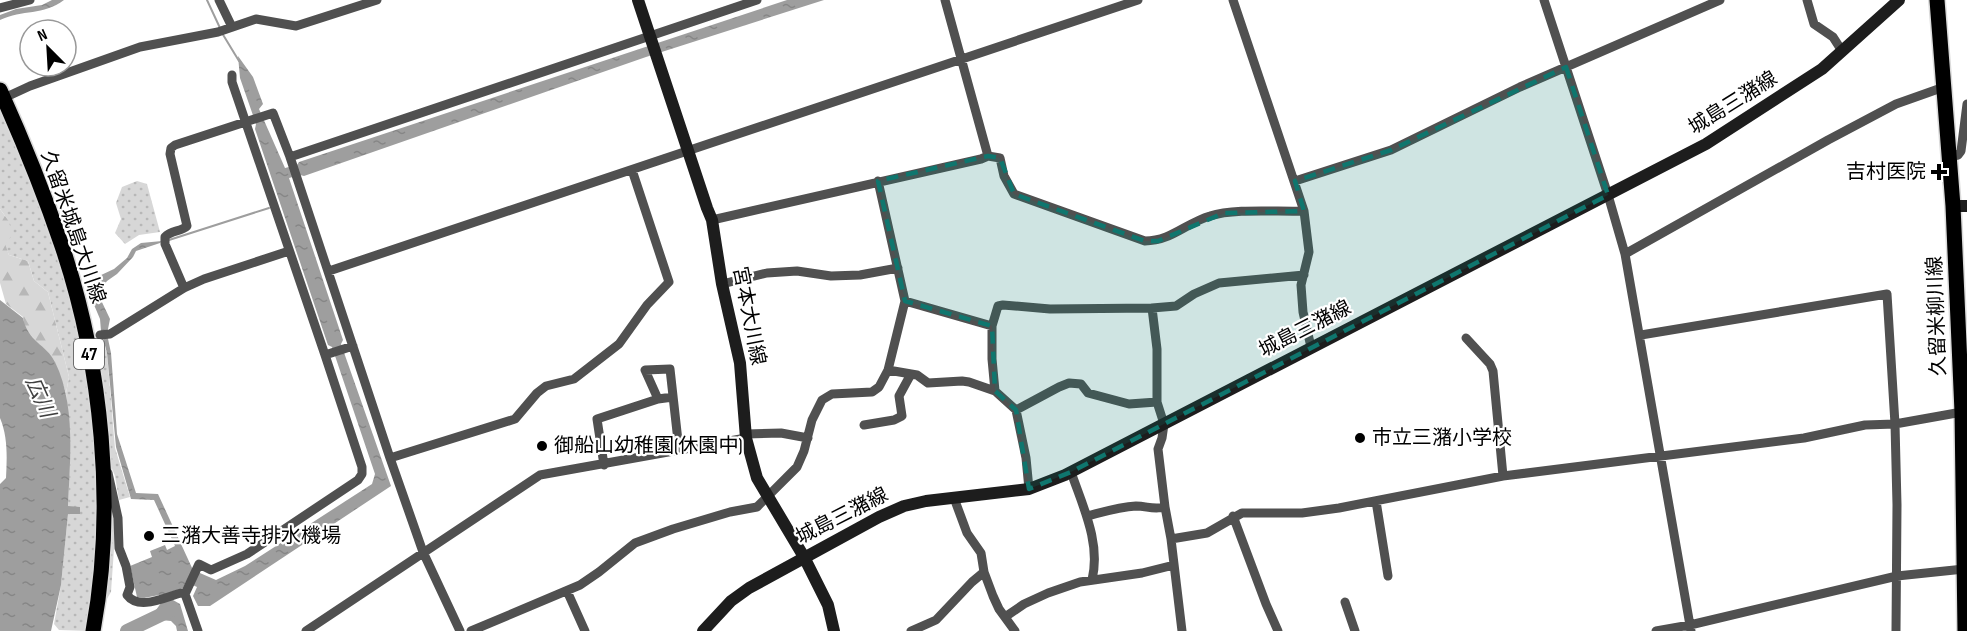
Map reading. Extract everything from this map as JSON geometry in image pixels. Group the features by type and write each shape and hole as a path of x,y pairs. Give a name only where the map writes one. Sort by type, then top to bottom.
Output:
{"main road":[{"name":"宮本大川線","path":"638,0 706,208 712,220 722,284 740,363 746,436 757,478 804,557 828,605 834,631"},
{"name":"城島三潴線","path":"703,631 731,601 749,588 879,517 904,506 926,501 1029,489 1071,472 1706,144 1822,69 1899,0"},
{"name":"久留米柳川線","path":"1937,0 1949,157 1960,206 1965,631"},
{"name":"久留米城島大川線","path":"2,94 63,248 81,311 92,370 103,463 105,502 104,558 93,631"}],"street":[{"path":"0,8 30,0"},
{"path":"219,0 225,29"},
{"path":"2,94 140,47 225,29 256,19 296,26 377,0"},
{"path":"291,160 757,0"},
{"path":"945,0 988,156"},
{"path":"329,271 1138,0"},
{"path":"1233,0 1304,211 1309,252 1301,285 1303,312 1311,347"},
{"path":"1544,0 1625,254 1691,628"},
{"path":"1294,181 1391,150 1520,87 1720,0"},
{"path":"1807,0 1814,24 1833,37 1842,51"},
{"path":"198,631 187,589 199,564 211,570 247,554 358,480 362,474 328,354 289,251 248,121 232,82 232,75"},
{"path":"1625,254 1896,104 1944,87"},
{"path":"1949,157 1958,155 1961,151 1967,104"},
{"path":"184,288 165,244 167,234 187,226 170,154 171,148 273,113 329,271 349,347 423,552 460,631"},
{"path":"712,220 988,156 1000,158 1004,176 1014,194 1144,241 1158,241 1208,216 1224,213 1304,211"},
{"path":"390,458 515,419 546,386 574,379 619,344 647,305 669,282 632,170"},
{"path":"471,631 580,585 635,543 672,529 730,512 758,507 796,467 804,451 812,420 822,400 832,394 872,392 879,387 888,370 905,301 879,181"},
{"path":"100,335 110,334 184,288 204,279 289,251"},
{"path":"722,284 767,273 796,271 831,276 860,275 898,268"},
{"path":"994,391 992,326 998,306 1050,309 1176,306 1194,294 1219,283 1304,275"},
{"path":"1641,335 1887,294 1895,423 1896,631"},
{"path":"905,301 992,326"},
{"path":"1152,308 1157,348 1157,402 1164,424 1158,449 1182,631"},
{"path":"1466,338 1490,364 1493,371 1503,476"},
{"path":"328,354 349,347"},
{"path":"658,399 645,370 670,369 679,450"},
{"path":"888,370 916,375 928,383 962,381 994,391 1016,410 1026,458 1029,489"},
{"path":"864,425 894,420 902,416 899,396 911,374"},
{"path":"1016,410 1069,383 1080,384 1089,393 1129,404 1157,402"},
{"path":"604,465 597,419 658,399 673,397"},
{"path":"1171,539 1207,533 1233,516 1242,513 1302,513 1503,476 1804,438 1865,425 1895,423 1962,412"},
{"path":"306,631 540,475 604,465 746,436 782,433 808,438"},
{"path":"103,463 110,476 118,518 119,548 126,566 130,587 128,595 132,601 142,604 187,589"},
{"path":"1071,472 1092,534 1096,558 1092,580"},
{"path":"954,498 967,533 981,554 984,572 993,596 1016,631"},
{"path":"1376,501 1388,576"},
{"path":"1087,516 1123,507 1144,506 1154,510 1165,507"},
{"path":"1233,516 1278,631"},
{"path":"1005,616 1048,593 1080,582 1142,573 1174,565"},
{"path":"1656,631 1691,628 1897,576 1964,569"},
{"path":"912,631 936,620 984,572"},
{"path":"567,591 585,631"},
{"path":"1345,602 1355,631"}],"highlighted area":[{"path":"1566,67 1608,195 1071,472 1029,489 1016,410 995,391 992,326 905,301 878,181 988,156 1000,158 1014,194 1145,241 1158,241 1224,213 1304,211 1295,181 1391,150"}],"green space":[{"path":"0,101 56,240 80,327 94,420 100,548 88,631 59,630 54,624 61,585 68,514 80,514 68,506 70,458 66,393 69,377 48,292 34,281 28,261 9,255 4,244 8,220 0,209"},
{"path":"137,181 147,184 160,232 139,235 125,244 115,233 121,219 116,203 122,187"},
{"path":"0,209 8,220 13,234 5,244 9,255 28,261 34,281 48,292 69,377 66,393 54,360 25,329 23,317 6,304 0,283"},
{"path":"98,339 102,339 107,353 115,448 130,497 119,500 115,476 107,456 97,375 100,366"},
{"path":"110,498 116,520 111,592 102,607"}],"water":[{"path":"52,0 64,0 48,8 0,20 0,15 16,9 42,5"},
{"path":"787,0 824,0 646,57 304,176 289,178 343,340 341,344 391,486 210,606 198,606 193,596 197,587 186,582 183,588 171,592 173,600 180,604 188,631 177,631 171,621 161,620 156,610 161,603 159,595 137,597 130,566 152,557 150,551 165,545 167,550 175,546 154,500 131,499 116,447 107,353 100,319 92,300 93,286 99,276 114,269 127,258 132,249 141,243 162,241 136,251 133,257 101,289 100,298 110,319 107,334 111,353 117,434 136,493 158,494 193,570 216,580 245,566 372,484 375,474 332,347 328,345 255,129 256,124 240,78 238,56 253,77 263,104 259,109 285,168"},
{"name":"広川","path":"0,300 23,318 33,338 55,362 62,379 69,414 68,506 80,507 80,514 68,514 61,585 51,631 0,631 0,484 6,478 7,455 6,440 0,418"}],"waterway":[{"path":"207,0 220,28"},
{"path":"222,33 239,61"},
{"path":"169,240 269,208"},
{"path":"127,631 171,610"}],"place":[{"name":"吉村医院","path":"1939,172"},
{"name":"市立三潴小学校","path":"1360,438"},
{"name":"御船山幼稚園(休園中)","path":"542,446"},
{"name":"三潴大善寺排水機場","path":"149,536"}]}
